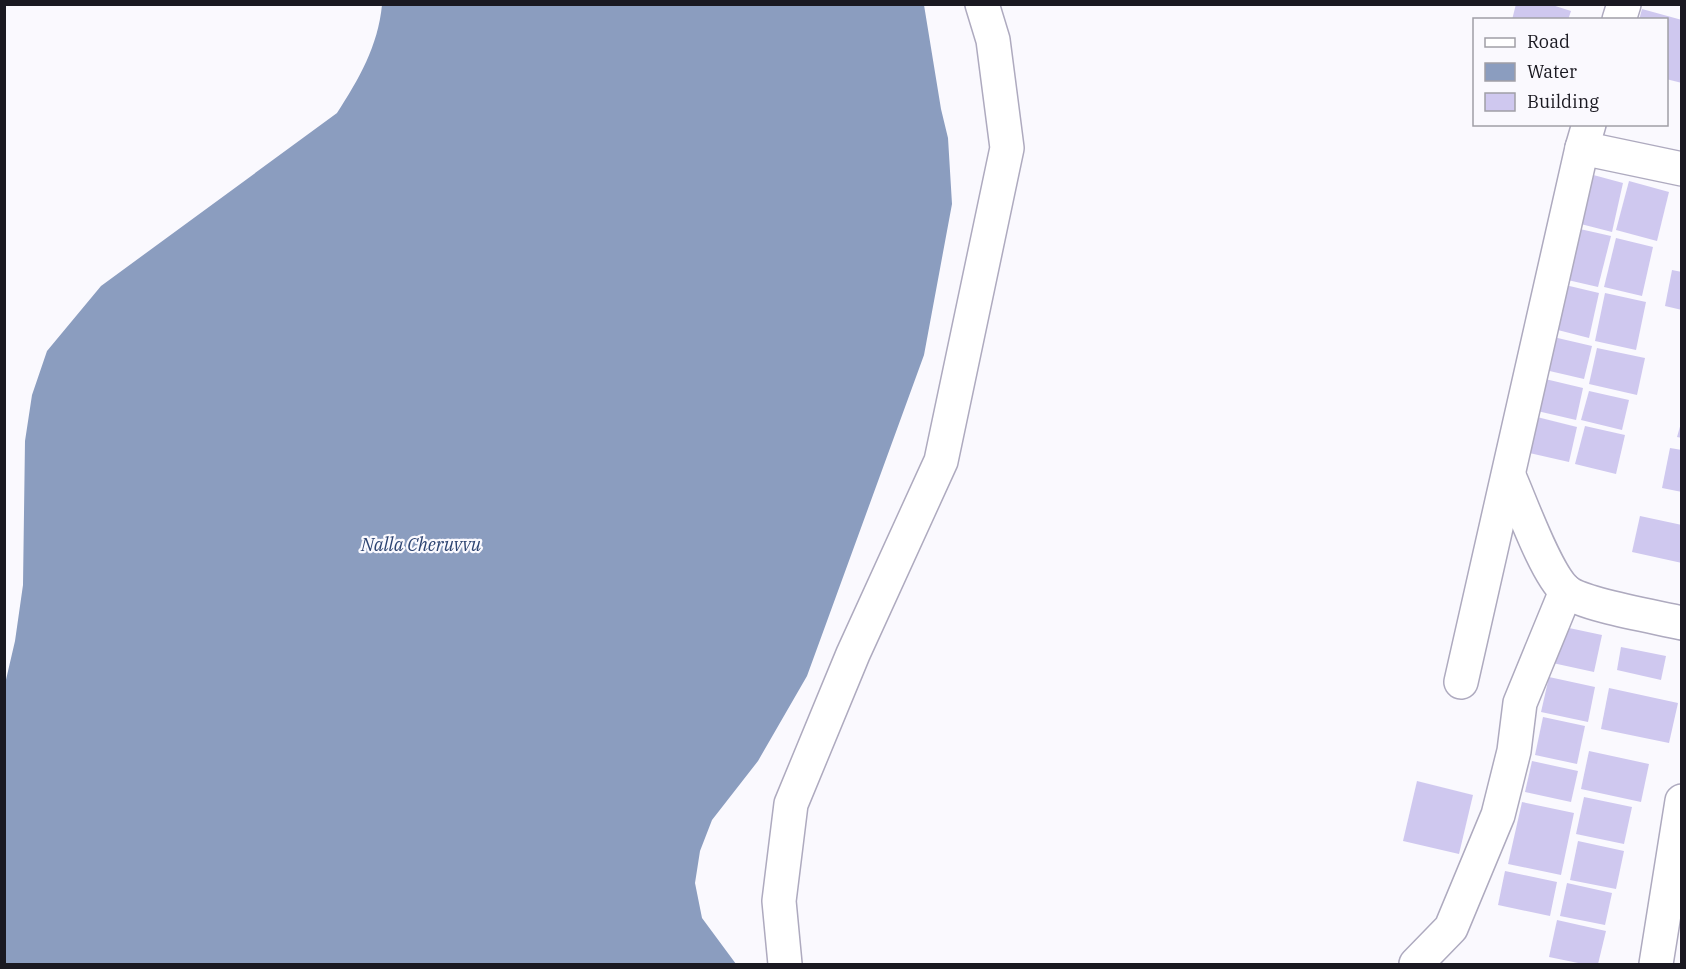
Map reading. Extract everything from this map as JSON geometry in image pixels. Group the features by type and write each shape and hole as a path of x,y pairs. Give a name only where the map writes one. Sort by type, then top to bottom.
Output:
{"street":[{"path":"785,964 779,901 791,804 853,654 941,461 1007,148 993,40 982,4"},
{"path":"1461,682 1586,136 1682,169"},
{"path":"1509,476 1550,570 1566,591 1589,601 1682,623"},
{"path":"1416,964 1452,928 1497,815 1515,751 1520,703 1566,591"},
{"path":"1656,964 1682,801"}],"water":[{"name":"Nalla Cheruvvu","path":"382,5 924,5 948,138 952,204 924,355 807,676 758,761 712,820 700,851 695,883 702,918 736,964 5,964 5,684 15,641 23,585 25,441 32,395 47,351 101,286 337,113 353,88 372,48"}],"building":[{"path":"1516,4 1549,4 1571,11 1569,18 1512,18"},
{"path":"1642,9 1682,20 1682,83 1668,80 1668,18 1640,18"},
{"path":"1586,173 1623,183 1612,232 1573,222"},
{"path":"1629,181 1669,192 1657,241 1616,230"},
{"path":"1571,227 1611,236 1598,287 1559,278"},
{"path":"1616,238 1653,247 1642,296 1604,287"},
{"path":"1672,270 1682,272 1682,310 1665,306"},
{"path":"1561,284 1599,293 1589,338 1550,328"},
{"path":"1605,293 1646,302 1636,350 1595,341"},
{"path":"1549,336 1592,346 1584,379 1541,369"},
{"path":"1597,348 1645,358 1637,395 1589,384"},
{"path":"1541,378 1583,388 1576,420 1533,410"},
{"path":"1589,391 1629,400 1622,430 1581,420"},
{"path":"1533,416 1577,427 1569,462 1525,452"},
{"path":"1682,423 1682,438 1677,437"},
{"path":"1585,426 1625,435 1616,474 1575,464"},
{"path":"1670,448 1682,450 1682,492 1662,488"},
{"path":"1640,516 1682,525 1682,563 1632,552"},
{"path":"1555,625 1602,635 1594,672 1548,662"},
{"path":"1621,647 1666,656 1661,680 1617,670"},
{"path":"1549,677 1595,687 1588,722 1541,712"},
{"path":"1609,688 1678,703 1669,743 1601,729"},
{"path":"1543,717 1585,726 1577,764 1535,755"},
{"path":"1589,751 1649,764 1641,802 1581,789"},
{"path":"1532,761 1578,771 1571,802 1525,792"},
{"path":"1417,781 1473,795 1459,854 1403,841"},
{"path":"1584,797 1632,807 1624,844 1576,834"},
{"path":"1522,802 1574,813 1561,875 1508,864"},
{"path":"1578,841 1624,851 1616,889 1570,880"},
{"path":"1505,871 1557,882 1550,916 1498,905"},
{"path":"1567,883 1612,893 1605,925 1560,916"},
{"path":"1557,920 1606,931 1598,964 1583,964 1549,957"}]}
